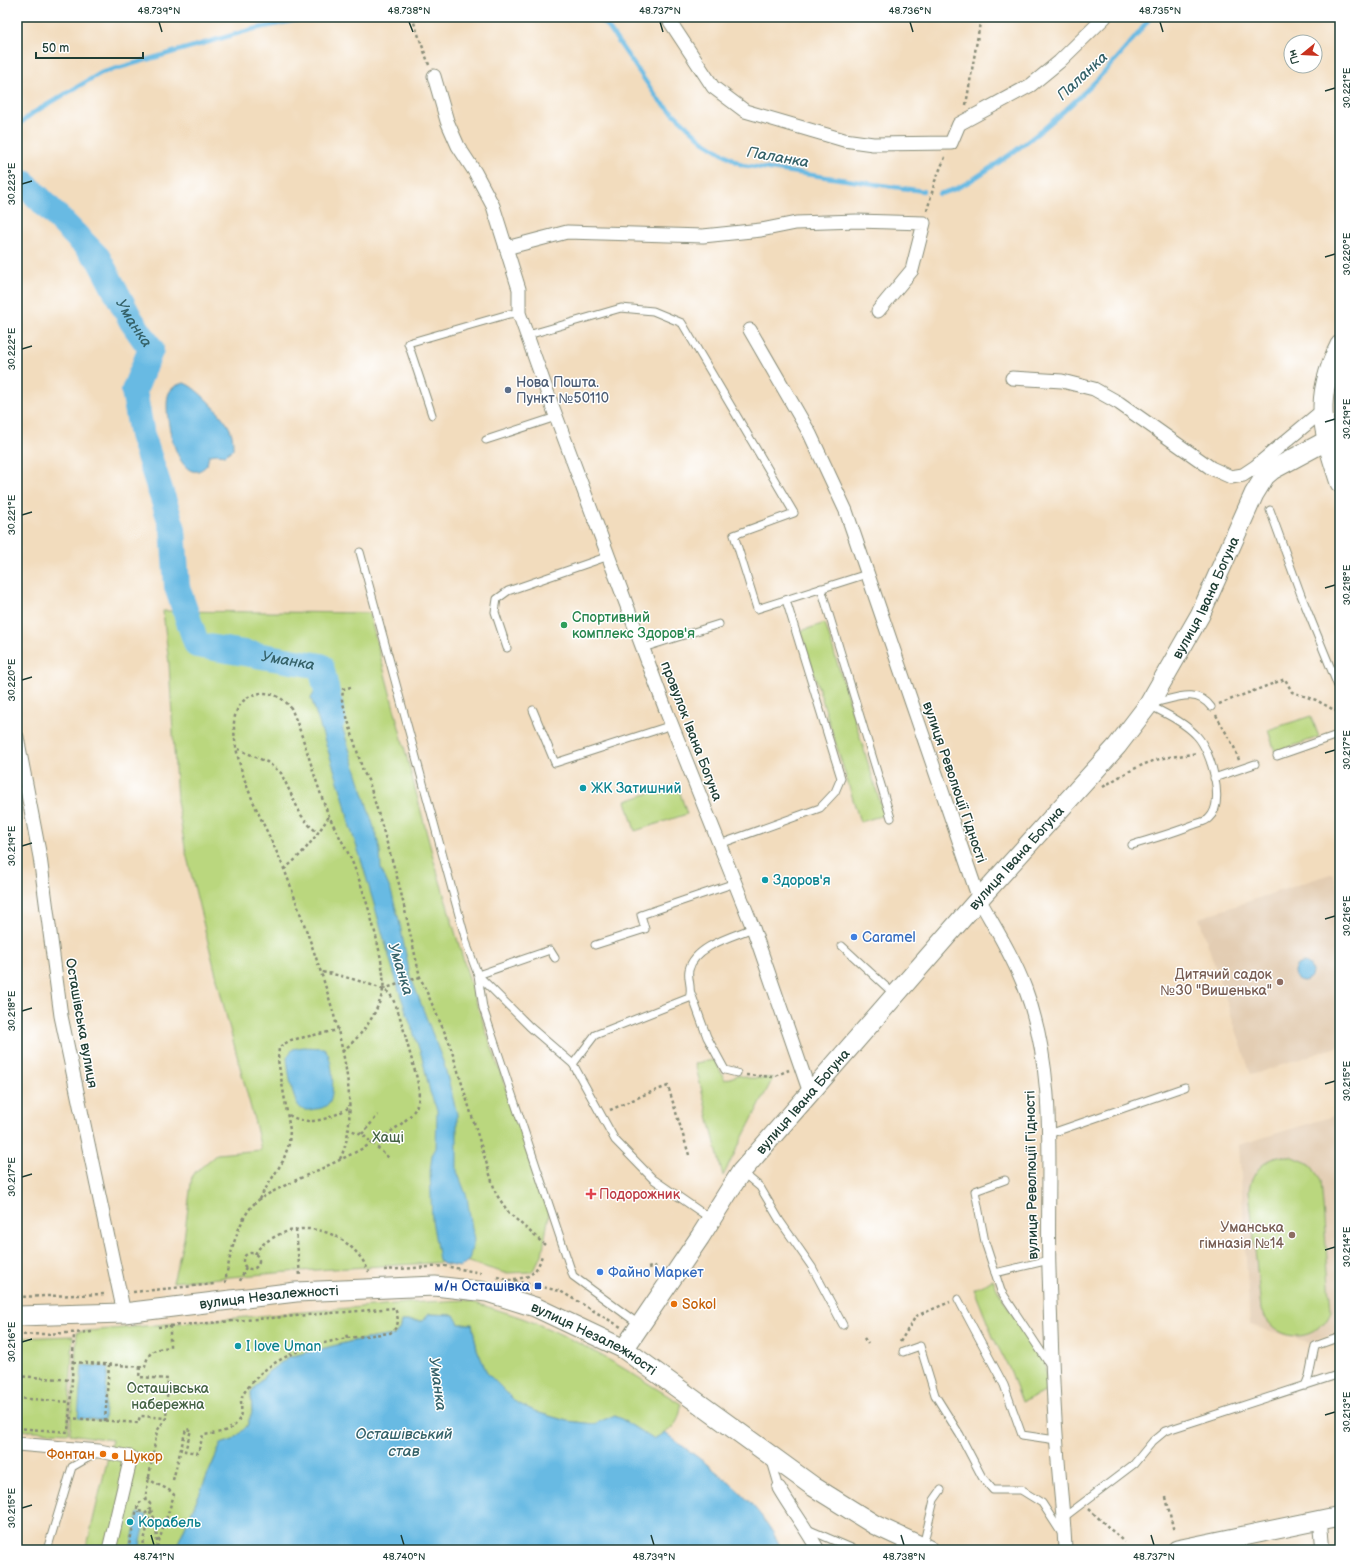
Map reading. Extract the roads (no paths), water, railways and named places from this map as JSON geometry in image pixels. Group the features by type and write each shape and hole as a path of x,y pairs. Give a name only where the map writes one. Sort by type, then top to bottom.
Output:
{"main road":[{"path":"1340,345 1331,364 1325,383 1322,411 1326,441 1340,483"},
{"name":"вулиця Івана Богуна","path":"624,1349 741,1172 808,1087 895,995 1117,746 1149,704 1200,615 1260,484 1272,470 1326,441"},
{"name":"вулиця Незалежності","path":"17,1316 124,1313 296,1292 435,1286 487,1292 535,1307 624,1349 846,1508 875,1525 926,1549"},
{"path":"1177,1545 1340,1516"}],"street":[{"path":"667,17 713,87 746,111 844,140 873,144 951,143 959,124 1031,85 1059,62 1105,17"},
{"path":"434,76 447,121 458,146 475,172 493,206 519,289 519,313"},
{"path":"506,248 567,232 703,236 761,230 796,222 856,221 924,223 912,270 878,311"},
{"name":"провулок Івана Богуна","path":"519,313 556,417 672,725 753,928 808,1087"},
{"name":"вулиця Революції Гідності","path":"750,330 810,434 846,511 979,899 1012,957 1031,1009 1042,1054 1048,1104 1049,1260 1056,1440 1065,1544"},
{"path":"1012,378 1062,381 1094,389 1119,403 1211,468 1231,477 1243,475 1255,467 1322,411"},
{"name":"Осташівська вулиця","path":"17,737 40,857 62,1016 124,1313"},
{"path":"17,1444 99,1451 131,1457 109,1550"},
{"path":"779,1488 790,1507 806,1528 818,1550"},
{"path":"1320,1520 1323,1550"}],"lane":[{"path":"528,335 620,308 653,310 682,323 794,513 734,535 757,609 867,574"},
{"path":"432,415 408,343 519,313"},
{"path":"486,440 556,417"},
{"path":"1270,510 1301,595 1340,691"},
{"path":"360,552 468,948 478,975 483,1008 573,1276 640,1325"},
{"path":"507,648 495,612 497,598 508,591 609,556"},
{"path":"821,588 891,818"},
{"path":"720,844 820,808 835,792 841,778 786,600"},
{"path":"822,614 826,612 826,605"},
{"path":"643,648 719,624"},
{"path":"1149,704 1190,694 1199,697 1211,707"},
{"path":"1132,846 1209,819 1216,810 1218,789 1206,753 1199,738 1186,725 1149,704"},
{"path":"533,710 555,763 672,725"},
{"path":"1277,756 1340,734"},
{"path":"1206,753 1215,760"},
{"path":"1214,778 1255,764"},
{"path":"595,945 645,929 641,915 735,883"},
{"path":"737,1073 725,1070 707,1037 691,993 689,969 699,953 712,945 753,928"},
{"path":"842,946 895,995"},
{"path":"478,975 550,950 555,958"},
{"path":"478,975 530,1027 573,1064 615,1140 653,1179 711,1219"},
{"path":"573,1064 595,1035 689,998 691,993"},
{"path":"1049,1134 1185,1088"},
{"path":"741,1172 760,1187 780,1221 812,1268 842,1325"},
{"path":"1005,1180 975,1191 985,1242 1001,1291 1054,1370"},
{"path":"995,1273 1049,1260"},
{"path":"958,1299 1004,1385 1022,1435 1056,1440"},
{"path":"1305,1386 1309,1376 1315,1346 1340,1337"},
{"path":"902,1352 920,1346 935,1395 960,1435 982,1477 993,1490 1021,1490 1042,1503 1065,1544"},
{"path":"1063,1518 1134,1464 1153,1441 1165,1431 1340,1374"},
{"path":"47,1550 72,1467 99,1451"},
{"path":"770,1455 779,1488"},
{"path":"926,1549 928,1518 934,1500 941,1490"},
{"path":"806,1528 856,1550"}],"water":[{"path":"184,383 196,390 216,409 229,427 232,438 233,449 225,455 209,455 207,465 197,471 188,469 181,460 174,447 170,431 167,402 169,393 175,386"},
{"path":"329,685 376,834 380,850 381,869 391,891 399,920 410,975 444,1064 457,1114 457,1171 467,1197 474,1240 469,1260 460,1267 443,1264 439,1260 432,1220 430,1172 432,1155 436,1148 437,1110 430,1092 422,1057 400,994 360,856 350,827 343,797 311,698 316,690"},
{"path":"1299,963 1307,963 1312,968 1310,979 1307,981 1299,981 1294,976 1294,968"},
{"path":"303,1047 324,1048 329,1058 333,1082 332,1096 329,1103 322,1108 308,1110 302,1109 293,1093 287,1057 293,1049"},
{"name":"Осташівський став","path":"429,1314 454,1315 459,1324 472,1324 477,1349 487,1373 517,1403 539,1413 567,1421 594,1424 615,1415 653,1439 665,1433 731,1484 746,1499 760,1514 772,1531 782,1550 175,1550 221,1444 233,1440 247,1426 252,1412 251,1392 268,1372 289,1357 353,1341 394,1335 401,1327 402,1321 423,1321"},
{"path":"82,1365 108,1367 104,1420 78,1418"},
{"path":"138,1513 147,1515 139,1550 130,1550"}],"waterway":[{"name":"Паланка","path":"17,126 33,113 101,73 250,30 310,17"},
{"name":"Паланка","path":"595,17 608,27 658,99 703,141 742,165 923,191"},
{"name":"Паланка","path":"939,194 967,183 1036,135 1098,79 1151,17"},
{"name":"Уманка","path":"17,181 24,183 98,258 131,320 151,349 134,391 142,435 173,529 177,587 197,645 321,666 333,719"}],"place":[{"name":"Нова Пошта. Пункт №50110","path":"508,390"},
{"name":"Спортивний комплекс Здоров'я","path":"564,625"},
{"name":"ЖК Затишний","path":"583,788"},
{"name":"Здоров'я","path":"765,880"},
{"name":"Caramel","path":"854,937"},
{"name":"Дитячий садок №30 \"Вишенька\"","path":"1280,982"},
{"name":"Подорожник","path":"591,1194"},
{"name":"Уманська гімназія №14","path":"1292,1235"},
{"name":"Файно Маркет","path":"600,1272"},
{"name":"м/н Осташівка","path":"538,1286"},
{"name":"Sokol","path":"674,1304"},
{"name":"I love Uman","path":"238,1346"},
{"name":"Фонтан","path":"103,1454"},
{"name":"Цукор","path":"115,1456"},
{"name":"Корабель","path":"130,1522"}],"park label":[{"name":"Хащі","path":"388,1137"},
{"name":"Осташівська набережна","path":"168,1396"}]}
